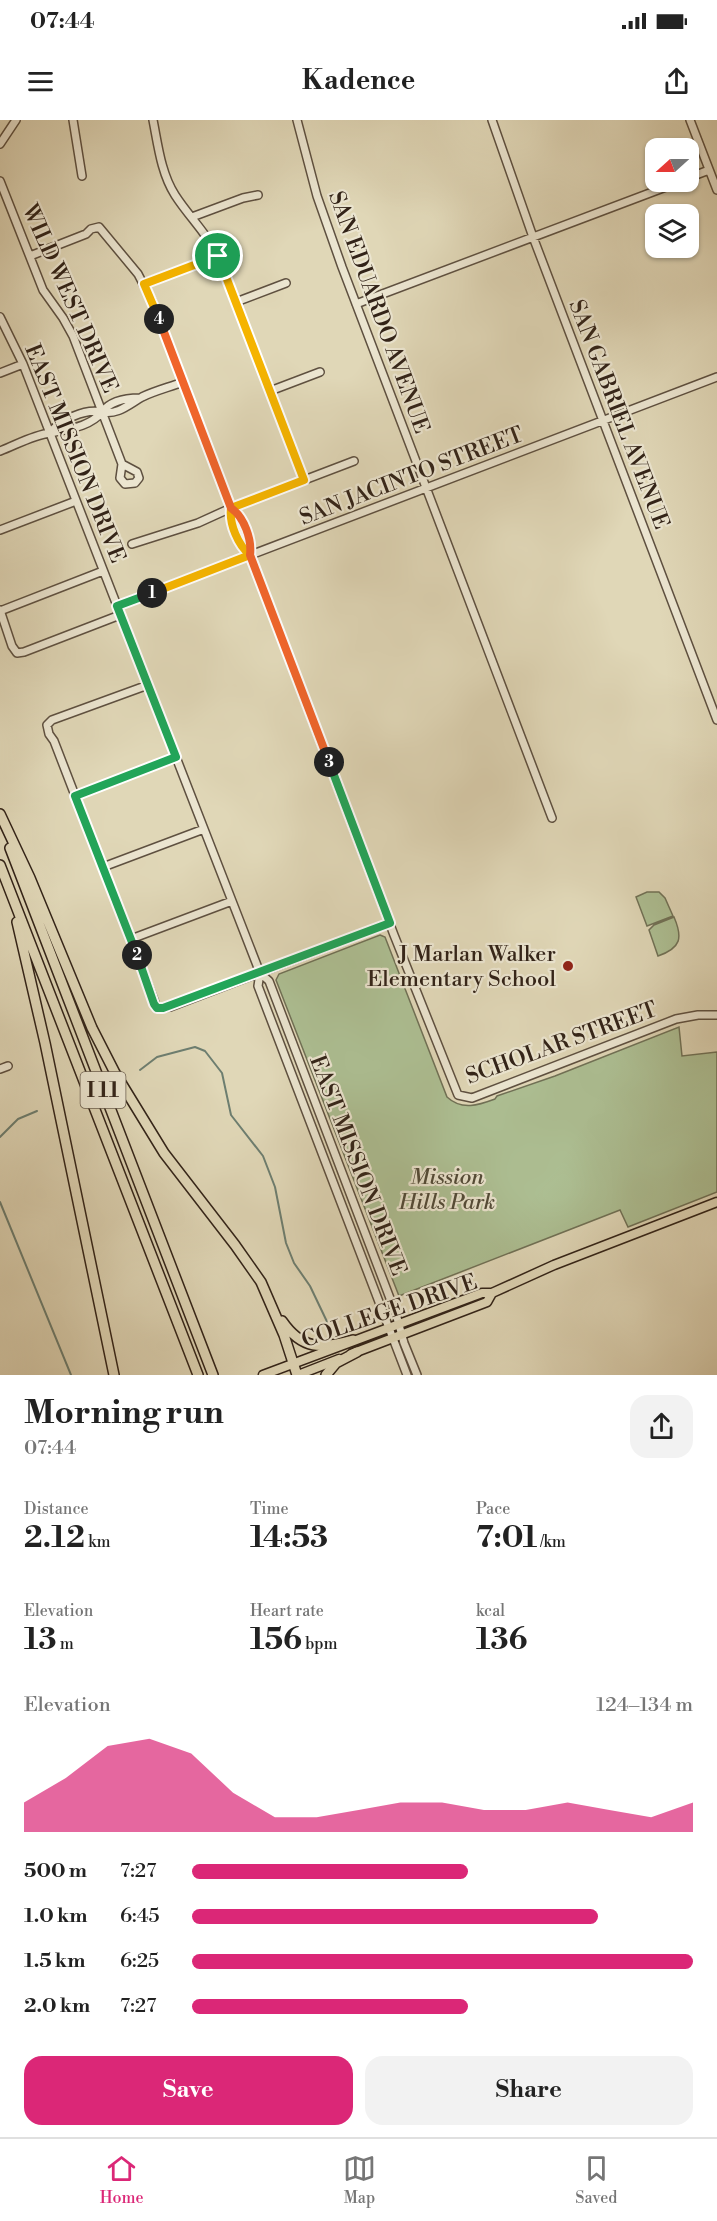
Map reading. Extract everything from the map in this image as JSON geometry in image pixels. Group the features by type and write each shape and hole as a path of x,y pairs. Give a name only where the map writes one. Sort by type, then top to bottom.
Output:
{"highway":[{"path":"0,814 30,878 92,1028 120,1083 164,1153 250,1266 289,1330 302,1341 314,1346 328,1347 353,1340"},
{"name":"I 11","path":"0,821 213,1375"},
{"name":"I 11","path":"0,865 197,1372"},
{"path":"10,891 45,1043 110,1362 115,1375"},
{"path":"269,1298 298,1375"},
{"path":"326,1375 336,1363 357,1352"}],"main road":[{"name":"COLLEGE DRIVE","path":"263,1375 389,1326 482,1293 492,1293 554,1265 717,1202"},
{"name":"COLLEGE DRIVE","path":"298,1375 487,1302 492,1293"}],"street":[{"path":"0,144 16,120"},
{"path":"73,120 82,176"},
{"path":"153,120 166,176 174,194 208,237 218,256 304,480"},
{"name":"SAN EDUARDO AVENUE","path":"297,120 317,196 356,304 552,818"},
{"name":"SAN GABRIEL AVENUE","path":"492,120 533,237 717,720"},
{"path":"690,120 717,190"},
{"path":"699,174 709,170"},
{"name":"WILD WEST DRIVE","path":"0,181 43,290 73,336 122,464"},
{"path":"356,304 652,192"},
{"path":"192,217 243,198 258,195"},
{"path":"30,256 86,234 99,226 144,284 231,508 239,514 251,545 250,555 390,923 170,1006 157,1008 54,741 48,734 47,725 52,720 148,685"},
{"path":"144,284 218,256"},
{"path":"236,302 286,283"},
{"name":"EAST MISSION DRIVE","path":"0,317 23,364 260,973 269,981 399,1323 397,1336 407,1375"},
{"path":"0,373 23,364"},
{"path":"270,391 320,372"},
{"name":"SAN JACINTO STREET","path":"117,606 717,377"},
{"path":"0,451 96,419 102,412 111,414 133,404 140,398 183,382"},
{"path":"132,544 198,523 354,461"},
{"path":"0,530 76,501"},
{"path":"103,571 0,610 12,646 17,652 24,652 120,615"},
{"path":"75,796 176,757"},
{"path":"103,867 204,829"},
{"path":"131,939 232,900"},
{"name":"SCHOLAR STREET","path":"390,923 453,1087 462,1097 472,1098 676,1019 698,1015 717,1015"},
{"name":"EAST MISSION DRIVE","path":"260,973 258,986 389,1326 397,1336 417,1375"}],"green space":[{"path":"647,892 659,892 665,898 673,916 647,926 636,897"},
{"path":"674,917 679,931 676,946 658,956 649,930 654,925"},
{"name":"Mission Hills Park","path":"380,935 385,937 447,1097 459,1104 471,1106 495,1099 497,1096 555,1076 679,1027 682,1056 717,1052 717,1192 628,1227 620,1210 399,1296 276,980 279,974"}],"waterway":[{"path":"140,1070 157,1057 195,1047 205,1051 222,1073 231,1115 263,1156 275,1187 286,1243 294,1263 310,1286 331,1330"},
{"path":"0,1137 18,1119 37,1111"},
{"path":"0,1202 71,1375"}],"place":[{"name":"J Marlan Walker Elementary School","path":"568,966"}],"route":[{"path":"218,256 144,284 231,508 239,514 251,545 250,555 390,923 170,1006 157,1008 75,796 176,757 117,606 250,555 242,549 230,518 231,508 304,480 218,256"}]}
